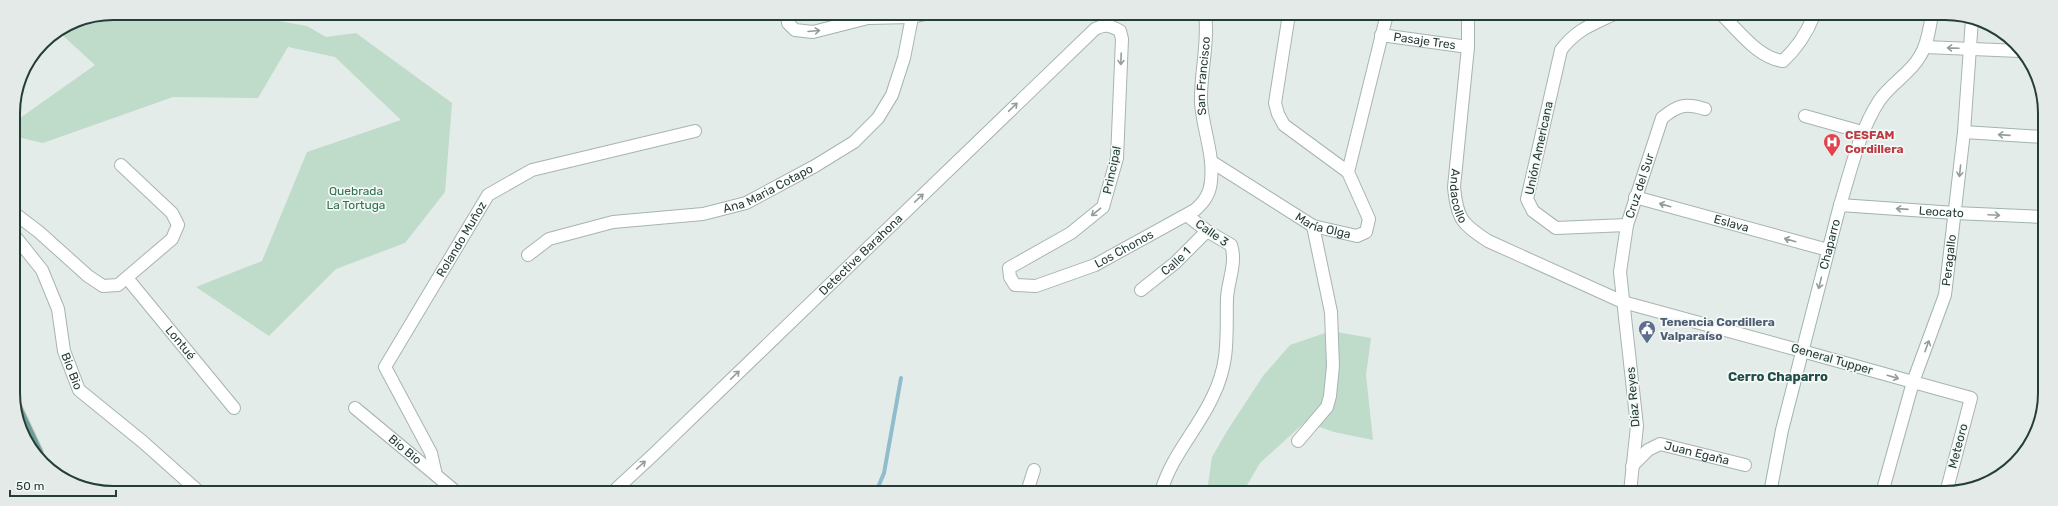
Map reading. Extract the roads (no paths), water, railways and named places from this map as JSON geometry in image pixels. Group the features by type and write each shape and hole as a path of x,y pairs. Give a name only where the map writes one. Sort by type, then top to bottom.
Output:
{"street":[{"path":"788,20 788,23 795,30 813,32 860,20"},
{"name":"Ana Maria Cotapo","path":"528,255 549,239 613,222 703,214 746,203 841,150 862,136 878,118 892,95 904,58 911,20"},
{"name":"San Francisco","path":"1206,20 1207,30 1202,65 1202,103 1212,162"},
{"path":"1288,20 1275,103 1278,114 1284,125 1348,172 1385,20"},
{"name":"Andacollo","path":"1468,20 1468,48 1454,187 1456,209 1468,228 1488,242 1623,302"},
{"name":"Unión Americana","path":"1602,20 1581,30 1571,38 1562,50 1527,199 1533,211 1556,228 1627,225"},
{"path":"1727,20 1760,52 1772,60 1783,61 1794,52 1808,30 1812,20"},
{"name":"Chaparro","path":"1771,486 1782,430 1802,351 1840,204 1862,132 1879,100 1895,81 1920,57 1925,47 1931,20"},
{"name":"Peragallo","path":"1884,486 1913,382 1945,295 1964,132 1972,24"},
{"name":"Detective Barahona","path":"619,486 653,455 1095,29 1103,25 1111,25"},
{"name":"Principal","path":"1009,268 1071,232 1103,207 1117,158 1119,115 1122,39 1120,31 1111,25"},
{"name":"Pasaje Tres","path":"1381,35 1468,48"},
{"path":"1925,47 2014,51"},
{"name":"Cruz del Sur","path":"1623,302 1620,272 1627,225 1662,118 1675,108 1690,105 1705,109"},
{"path":"1805,116 1862,132"},
{"name":"Rolando Muñoz","path":"436,476 431,453 384,367 488,195 532,170 695,131"},
{"path":"1964,132 2038,137"},
{"name":"Los Chonos","path":"1009,268 1010,277 1015,285 1036,286 1095,265 1188,216 1205,202 1211,183 1212,162"},
{"name":"María Olga","path":"1212,162 1313,226 1357,236 1366,232 1369,220 1348,172"},
{"path":"20,218 39,232 88,276 104,286 118,285 172,239 178,225 172,213 121,165"},
{"name":"Eslava","path":"1636,197 1828,250"},
{"name":"Leocato","path":"1840,204 1955,213 2038,217"},
{"name":"Calle 3","path":"1163,486 1171,464 1213,397 1226,358 1230,276 1234,252 1231,245 1188,216"},
{"path":"1298,441 1327,407 1330,396 1333,366 1330,312 1313,226"},
{"name":"Calle 1","path":"1141,290 1175,263 1207,230"},
{"name":"Bio Bio","path":"20,242 42,270 58,309 64,351 79,390 143,442 192,486"},
{"name":"Lontué","path":"126,278 234,408"},
{"name":"General Tupper","path":"1623,302 1971,398"},
{"name":"Díaz Reyes","path":"1623,302 1637,426 1630,486"},
{"name":"Meteoro","path":"1948,486 1971,398"},
{"name":"Bio Bio","path":"355,408 449,486"},
{"name":"Juan Egaña","path":"1632,466 1648,450 1660,444 1745,465"},
{"path":"1030,486 1034,470"}],"waterway":[{"path":"879,486 884,473 901,378"}],"place":[{"name":"CESFAM Cordillera","path":"1832,157"},
{"name":"Tenencia Cordillera Valparaíso","path":"1647,344"}],"district":[{"name":"Cerro Chaparro","path":"1778,376"}],"park label":[{"name":"Quebrada La Tortuga","path":"356,198"}]}
